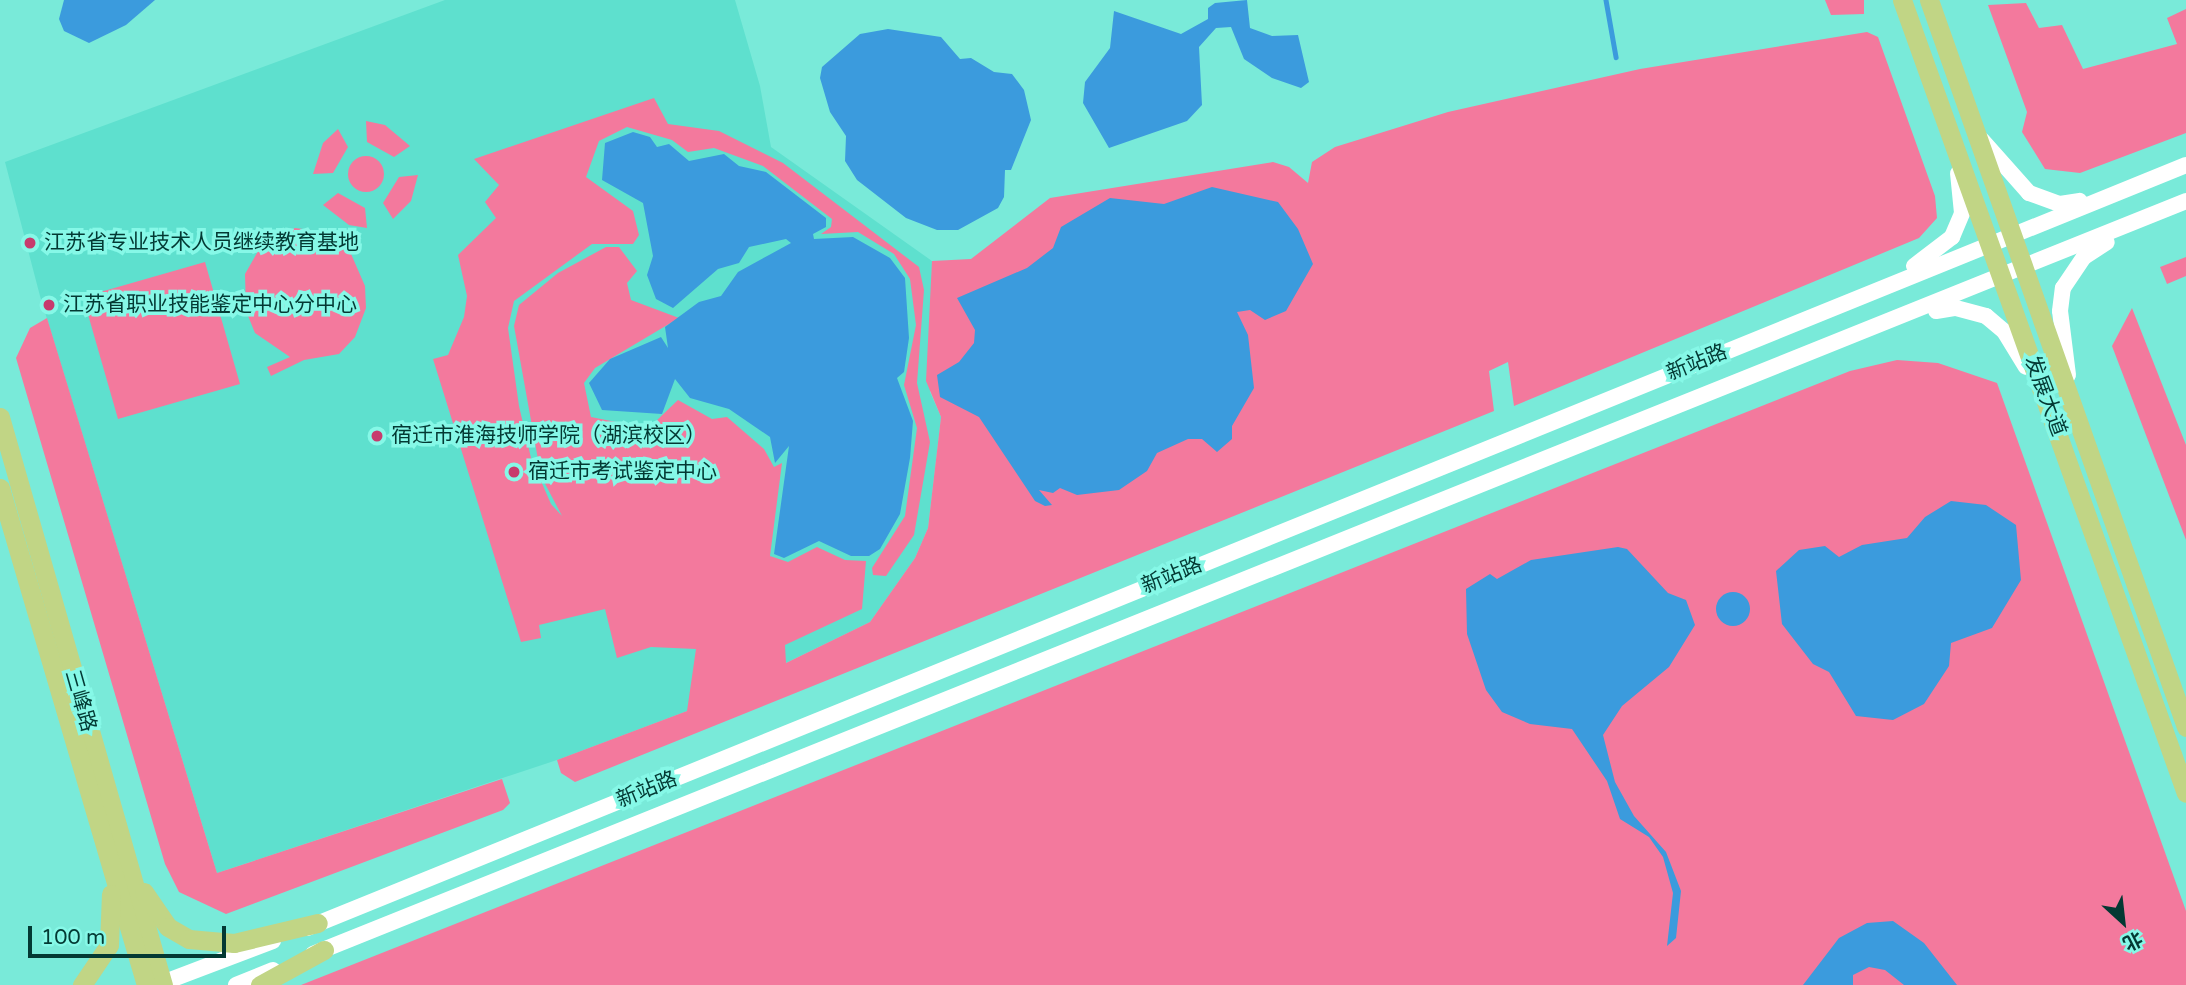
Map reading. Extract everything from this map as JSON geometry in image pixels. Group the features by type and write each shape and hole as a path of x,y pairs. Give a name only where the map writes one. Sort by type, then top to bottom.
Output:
{"main road":[{"name":"发展大道","path":"1902,0 2186,793"},
{"name":"发展大道","path":"1929,0 2186,727"},
{"name":"三峰路","path":"0,417 104,812"},
{"name":"三峰路","path":"0,488 157,985"},
{"path":"104,812 153,911 189,939 234,943 318,923"},
{"path":"82,985 98,969 113,921 104,812"},
{"path":"260,985 324,950"}],"street":[{"path":"1976,132 2029,193 2060,204 2156,177"},
{"path":"1873,291 1952,237 1962,214 1952,139"},
{"name":"新站路","path":"157,985 318,923 2186,165"},
{"name":"新站路","path":"236,985 2025,269 2186,201"},
{"path":"2077,415 2063,341 2063,288 2084,257 2165,210"},
{"path":"1880,327 1955,308 1986,316 2018,349 2054,423"}],"shaded area":[{"name":"宿迁市考试鉴定中心","path":"445,0 735,0 760,86 771,147 932,261 930,392 941,417 928,528 915,558 870,622 687,711 557,760 217,873 40,296 5,162"},
{"path":"1825,0 1864,0 1864,14 1831,15"},
{"path":"2026,3 2039,28 2062,25 2083,69 2177,44 2167,18 2186,9 2186,133 2080,173 2045,169 2022,132 2027,112 1988,5"},
{"path":"1867,32 1878,37 1935,196 1937,218 1919,238 1514,406 1508,362 1489,371 1494,411 575,782 561,773 557,760 687,711 696,649 651,647 617,658 605,609 539,625 541,638 521,642 433,359 448,355 464,317 467,296 458,255 496,218 485,202 499,185 474,159 654,98 668,124 719,131 783,163 919,267 924,290 917,383 930,442 914,535 886,576 873,575 872,568 905,516 917,428 904,385 916,325 910,279 894,254 858,232 821,234 831,227 832,219 763,166 714,148 688,152 672,140 627,127 599,141 586,177 633,211 639,235 633,244 592,244 514,301 508,328 519,406 531,458 551,504 562,516 541,476 514,326 519,305 558,273 606,247 619,247 637,271 627,283 631,300 679,318 595,368 584,383 591,417 641,427 653,424 678,400 712,419 727,417 764,449 774,467 782,463 770,556 788,562 817,547 845,560 866,561 862,609 785,645 786,663 870,622 915,558 928,528 941,417 926,381 932,261 971,259 1050,198 1273,162 1289,167 1308,183 1312,162 1335,147 1448,112 1640,69"},
{"path":"366,121 385,125 410,146 394,157 367,142"},
{"path":"338,129 348,147 333,173 313,174 323,143"},
{"path":"366,156 379,161 384,174 379,187 366,192 353,187 348,174 353,161"},
{"path":"418,175 411,201 393,219 383,203 399,177"},
{"path":"338,193 365,208 367,228 349,225 323,205"},
{"path":"295,228 319,231 348,247 365,286 366,308 355,337 339,354 304,360 271,376 267,367 290,357 255,333 246,311 245,274 261,246"},
{"path":"2186,257 2186,276 2167,284 2160,267"},
{"path":"205,262 240,384 118,419 83,297"},
{"path":"2132,308 2186,445 2186,540 2112,346"},
{"path":"47,318 217,873 502,779 510,803 503,810 226,914 179,892 165,864 16,358 30,328"},
{"path":"1897,360 1938,363 1997,383 2186,911 2186,985 301,985 1850,371"}],"water":[{"path":"64,0 155,0 126,25 89,43 64,31 59,19"},
{"path":"1247,0 1250,28 1272,36 1298,35 1309,82 1301,88 1272,78 1244,59 1231,27 1216,28 1199,47 1202,105 1187,121 1109,148 1083,103 1085,82 1110,48 1114,11 1181,34 1208,19 1208,8 1215,3"},
{"path":"888,29 941,37 960,59 971,58 994,72 1012,74 1024,90 1031,120 1011,170 1005,170 1004,197 998,208 958,230 937,230 906,218 857,180 845,161 846,136 830,112 820,78 822,67 860,34"},
{"path":"633,132 650,137 657,147 669,144 689,161 724,154 739,166 766,172 826,218 826,227 813,234 814,239 853,237 890,258 905,278 909,338 904,372 897,378 913,421 910,458 900,514 880,549 869,556 851,556 819,541 784,558 774,554 789,446 775,463 770,437 729,409 690,398 675,379 662,414 602,410 589,383 610,359 661,337 668,348 665,327 699,302 721,296 738,272 791,243 786,239 749,247 739,263 718,269 673,308 656,299 647,275 653,256 643,203 602,180 605,143"},
{"path":"1212,187 1278,202 1298,229 1313,264 1286,311 1265,320 1250,310 1237,312 1248,335 1254,388 1232,426 1232,439 1217,452 1202,439 1188,439 1157,453 1147,471 1119,490 1077,495 1060,488 1053,493 1039,490 1052,505 1045,506 1035,501 979,417 940,397 937,375 959,362 974,343 975,330 957,298 1027,268 1053,248 1061,227 1110,198 1164,204"},
{"path":"1951,501 1986,505 2016,525 2021,580 1992,628 1951,643 1949,666 1924,704 1893,720 1856,716 1829,672 1813,664 1782,624 1776,571 1799,550 1825,546 1839,557 1862,545 1907,538 1925,517"},
{"path":"1618,547 1627,549 1668,593 1686,600 1695,625 1669,667 1622,706 1603,735 1615,782 1634,816 1666,852 1681,891 1676,938 1667,946 1673,893 1663,857 1649,837 1620,819 1607,781 1572,729 1530,724 1502,712 1486,690 1467,634 1466,589 1490,574 1497,579 1531,560"},
{"path":"1733,592 1745,597 1750,609 1745,621 1733,626 1721,621 1716,609 1721,597"},
{"path":"1893,921 1924,943 1957,985 1904,985 1885,970 1869,967 1853,975 1853,985 1803,985 1839,938 1867,923"}],"waterway":[{"path":"1606,0 1616,57"}],"place":[{"name":"江苏省专业技术人员继续教育基地","path":"30,243"},
{"name":"江苏省职业技能鉴定中心分中心","path":"49,305"},
{"name":"宿迁市淮海技师学院（湖滨校区）","path":"377,436"},
{"name":"宿迁市考试鉴定中心","path":"514,472"}]}
